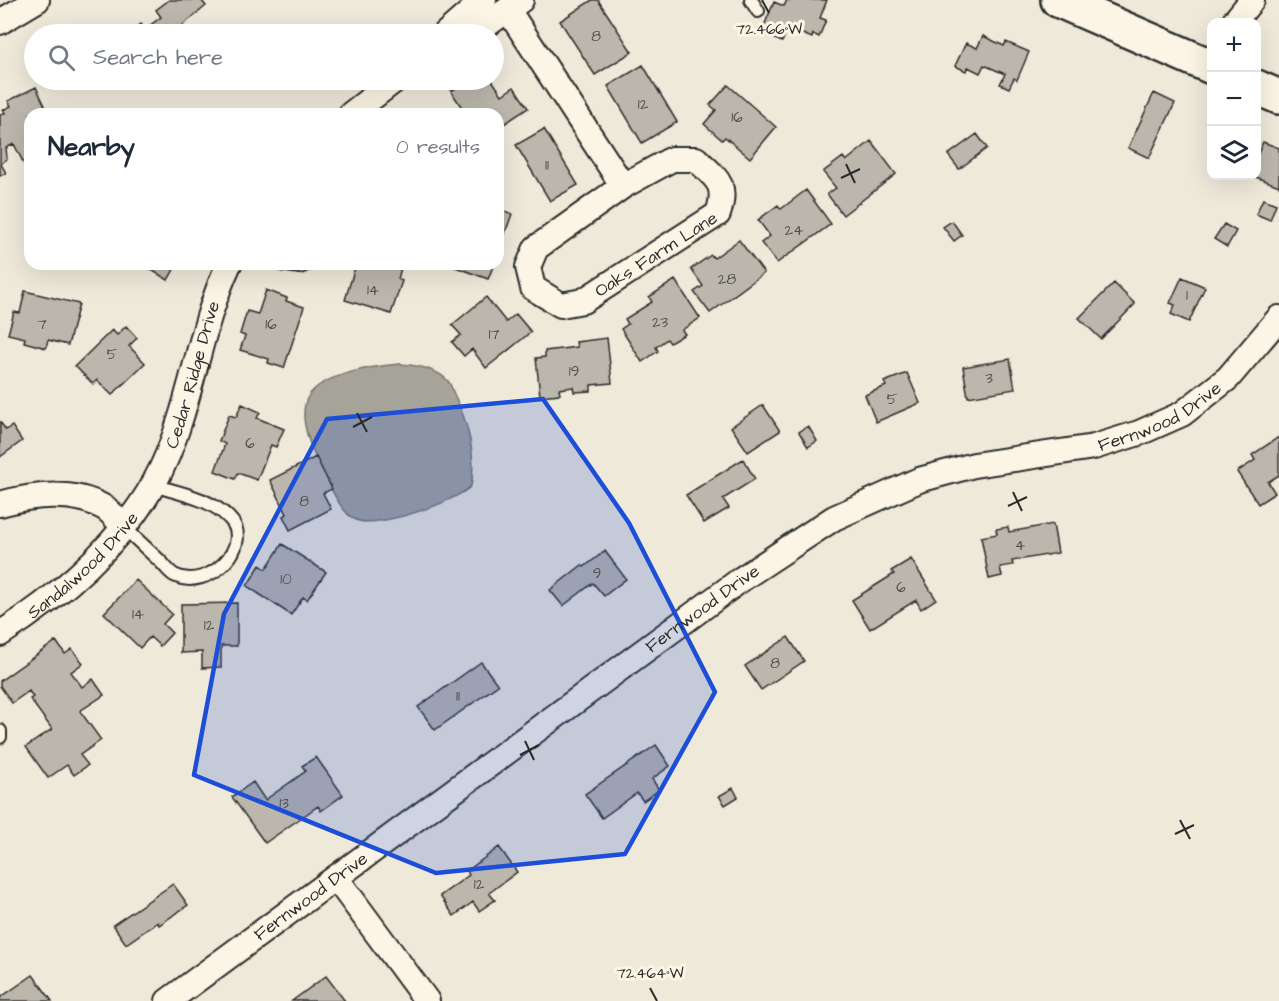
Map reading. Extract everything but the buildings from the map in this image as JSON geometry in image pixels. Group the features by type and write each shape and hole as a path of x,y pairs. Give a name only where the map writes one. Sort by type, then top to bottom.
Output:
{"main road":[{"path":"1058,0 1207,60"},
{"path":"1261,89 1279,97"}],"street":[{"path":"0,22 37,0"},
{"path":"456,24 484,0"},
{"path":"1237,18 1252,0"},
{"path":"488,24 514,5 623,186"},
{"path":"359,108 383,90"},
{"name":"Oaks Farm Lane","path":"672,159 696,159 717,178 724,197 718,214 583,301 561,305 533,288 528,267 536,248 623,186 672,159"},
{"name":"Cedar Ridge Drive","path":"153,485 170,450 211,308 227,270"},
{"name":"Fernwood Drive","path":"168,1001 743,578 834,518 919,480 974,465 1094,447 1139,433 1182,414 1228,378 1279,318"},
{"name":"Sandalwood Drive","path":"0,634 58,594 93,561 124,527 153,485"},
{"path":"0,504 46,496 72,497 105,508 124,527"},
{"path":"336,878 427,1001"}],"lane":[{"path":"751,0 759,11"},
{"path":"124,527 174,574 190,579 210,575 231,556 238,536 231,519 205,501 153,485"},
{"path":"0,731 0,737"}],"highlighted area":[{"path":"543,399 629,523 715,692 625,854 436,873 194,775 224,614 327,419"}],"shaded area":[{"path":"400,364 432,370 450,384 470,439 473,463 471,486 450,499 416,512 381,521 356,520 337,500 312,449 304,419 306,401 321,384 333,378 362,369"}]}
